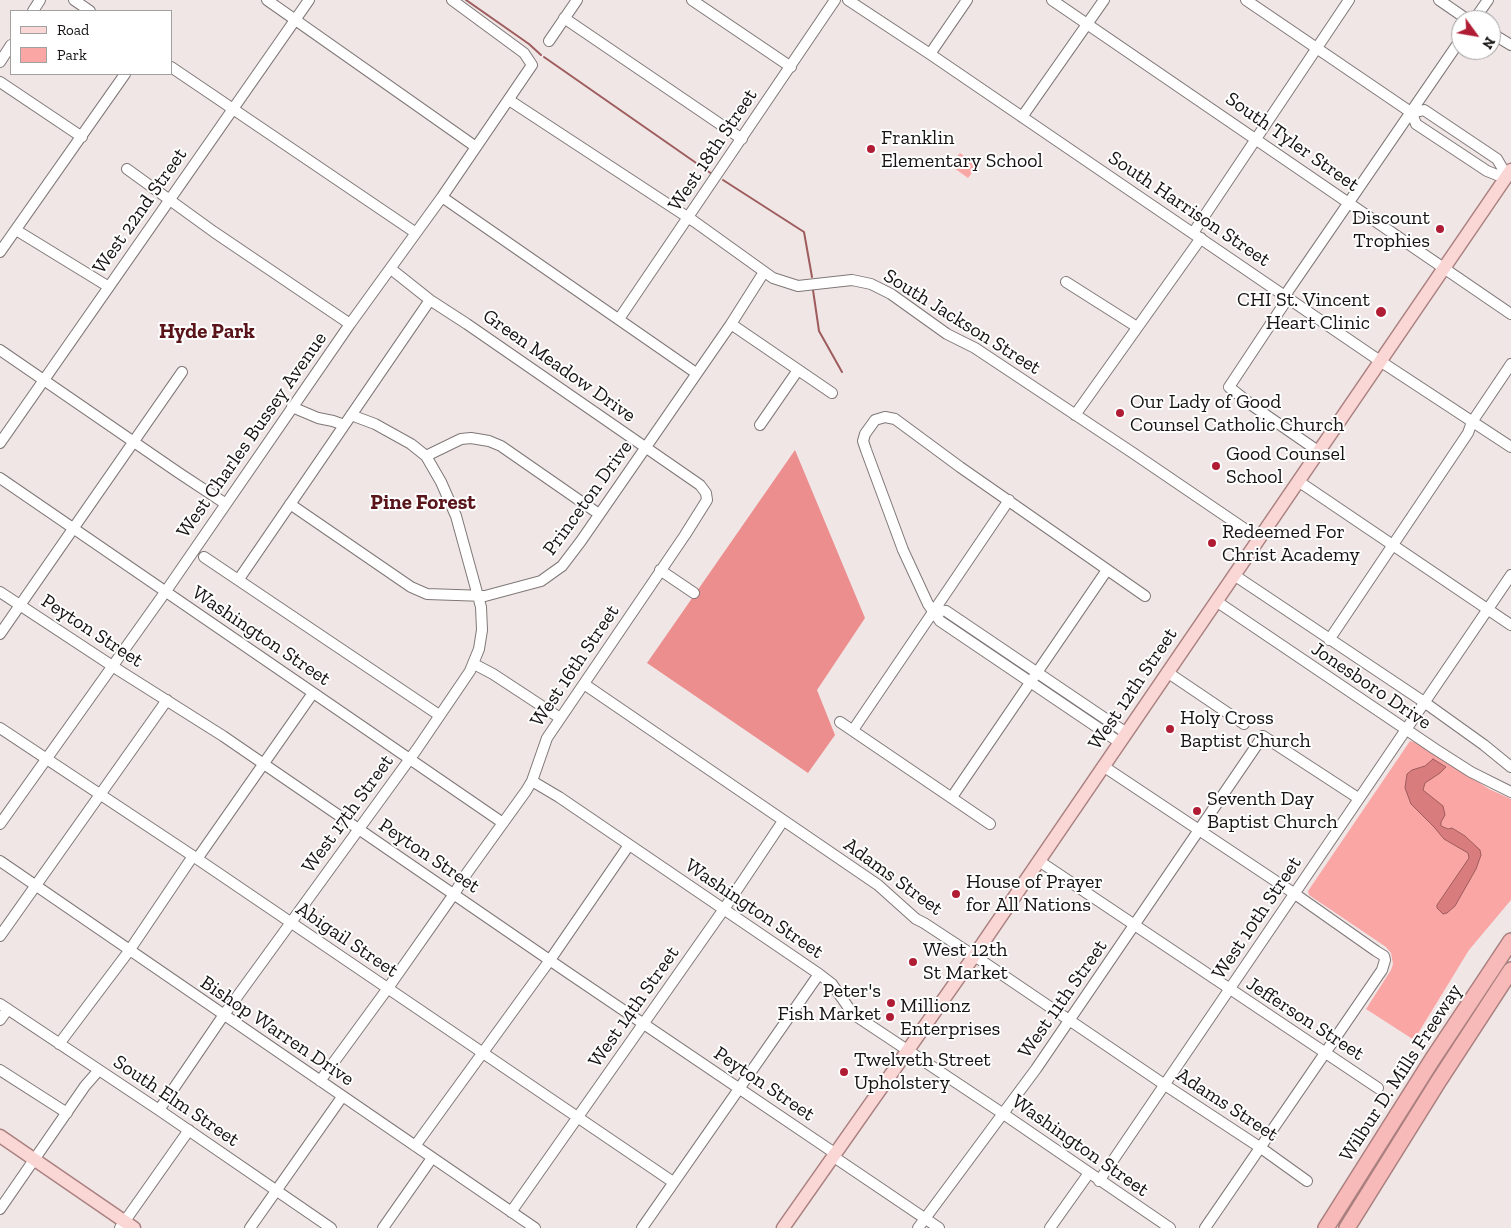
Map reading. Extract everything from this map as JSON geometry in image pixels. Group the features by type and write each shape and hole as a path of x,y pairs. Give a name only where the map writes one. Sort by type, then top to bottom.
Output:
{"highway":[{"name":"Wilbur D. Mills Freeway","path":"1326,1228 1432,1060 1511,941"},
{"name":"Wilbur D. Mills Freeway","path":"1347,1228 1511,970"}],"main road":[{"name":"West 12th Street","path":"784,1228 974,956 1443,268 1510,175"},
{"path":"0,1136 35,1159 126,1226"}],"street":[{"path":"74,0 89,10"},
{"path":"267,0 476,147"},
{"name":"West 22nd Street","path":"0,443 309,0"},
{"name":"West Charles Bussey Avenue","path":"0,824 166,591 292,407 442,197 532,65 524,53 452,0"},
{"path":"549,41 577,0"},
{"path":"692,0 791,67"},
{"name":"West 18th Street","path":"619,320 835,0"},
{"name":"South Harrison Street","path":"848,0 1511,448"},
{"path":"930,54 967,0"},
{"name":"South Tyler Street","path":"1052,0 1511,314"},
{"path":"1022,117 1104,0"},
{"path":"1246,0 1412,113 1416,124 1488,172 1510,175"},
{"path":"1076,415 1137,327 1197,235 1256,138 1348,0"},
{"path":"1439,0 1454,10"},
{"path":"564,18 742,139"},
{"path":"0,62 10,46"},
{"path":"1318,451 1229,387 1284,304 1288,290 1451,54"},
{"path":"172,68 416,232"},
{"path":"0,252 124,75"},
{"path":"0,82 82,137"},
{"name":"South Jackson Street","path":"509,100 688,218 764,272 790,285 812,285 852,280 862,281 882,288 947,334 975,348 1258,538"},
{"path":"1412,113 1424,110 1497,159 1510,175"},
{"path":"127,169 214,232 350,324"},
{"path":"442,197 696,373"},
{"path":"16,230 108,288"},
{"name":"Green Meadow Drive","path":"390,269 430,300 700,485 706,493"},
{"name":"Princeton Drive","path":"290,504 421,592 427,594 490,595 532,584 550,576 565,563 731,324 764,272"},
{"path":"1066,282 1137,327"},
{"path":"239,579 430,300"},
{"path":"731,324 832,393"},
{"path":"0,350 226,504"},
{"path":"1329,640 1468,433 1472,422 1511,364"},
{"path":"760,425 798,370"},
{"path":"0,634 182,372"},
{"path":"292,407 318,418 344,425"},
{"path":"351,415 393,433 426,456 462,438 489,441 501,446 599,514"},
{"path":"1122,737 1031,682 940,621 928,604 903,550 863,441 865,434 875,420 885,416 895,419 1145,596"},
{"name":"West 17th Street","path":"159,1110 223,1016 440,715 474,664 482,630 482,607 450,499 426,456"},
{"name":"Washington Street","path":"0,478 503,823"},
{"path":"1298,481 1511,625"},
{"name":"West 16th Street","path":"320,1081 388,988 532,781 547,738 705,505 706,493"},
{"path":"853,730 1009,500"},
{"path":"204,557 440,715"},
{"path":"660,570 694,592"},
{"path":"952,797 1107,570"},
{"name":"Jonesboro Drive","path":"1234,575 1424,702 1511,767"},
{"name":"West 10th Street","path":"1099,1181 1511,575"},
{"name":"Peyton Street","path":"0,592 264,764 740,1089 939,1228"},
{"name":"Jonesboro Drive","path":"1216,602 1471,772 1511,792"},
{"path":"934,610 946,612 1037,673 1122,737"},
{"path":"474,664 493,674 560,718"},
{"path":"1167,672 1244,724"},
{"name":"Adams Street","path":"584,684 878,886 916,919 1261,1148 1307,1181"},
{"path":"59,1044 314,693"},
{"path":"0,936 167,700"},
{"path":"840,722 990,824"},
{"name":"Abigail Street","path":"0,728 674,1182"},
{"name":"West 11th Street","path":"918,1228 1002,1113 1036,1070 1263,736 1358,798"},
{"path":"1103,766 1199,829 1384,956 1385,963 1382,970 1205,1228"},
{"name":"Washington Street","path":"532,781 819,974 832,984 853,1014 1170,1228"},
{"name":"West 14th Street","path":"511,1212 724,909 783,821"},
{"path":"415,1146 550,960 629,845"},
{"name":"Bishop Warren Drive","path":"0,861 223,1016 511,1212 519,1224 535,1228"},
{"name":"Jefferson Street","path":"1039,861 1378,1088"},
{"path":"642,1228 819,974"},
{"path":"0,1020 4,1006"},
{"name":"South Elm Street","path":"4,1006 331,1228"},
{"path":"0,1070 67,1113"},
{"path":"0,1209 85,1086 99,1070"},
{"path":"250,1228 342,1097"},
{"path":"126,1226 189,1130"},
{"path":"383,1228 432,1158"},
{"path":"1050,1228 1088,1173"}],"green space":[{"path":"960,153 977,166 968,178 950,165"},
{"path":"1410,741 1417,743 1489,789 1511,799 1511,900 1469,950 1414,1040 1366,1009 1391,970 1393,964 1391,953 1386,947 1309,895 1308,891"}],"shaded area":[{"path":"795,450 865,618 817,690 835,735 808,773 647,663"},
{"path":"1433,759 1446,767 1425,783 1423,790 1443,806 1445,815 1441,826 1448,829 1452,828 1465,836 1480,850 1481,855 1476,869 1455,906 1443,914 1437,908 1437,905 1469,858 1468,853 1444,839 1411,804 1405,788 1407,774 1412,770 1425,766"}],"waterway":[{"path":"466,0 529,44 541,55"},
{"path":"544,57 712,174"},
{"path":"723,180 804,232 812,277"},
{"path":"813,290 819,331 842,372"}],"place":[{"name":"Franklin Elementary School","path":"871,149"},
{"name":"Discount Trophies","path":"1440,229"},
{"name":"CHI St. Vincent Heart Clinic","path":"1381,312"},
{"name":"Our Lady of Good Counsel Catholic Church","path":"1120,413"},
{"name":"Good Counsel School","path":"1216,466"},
{"name":"Redeemed For Christ Academy","path":"1212,543"},
{"name":"Holy Cross Baptist Church","path":"1170,729"},
{"name":"Seventh Day Baptist Church","path":"1197,811"},
{"name":"House of Prayer for All Nations","path":"956,894"},
{"name":"West 12th St Market","path":"913,962"},
{"name":"Peter's Fish Market","path":"891,1003"},
{"name":"Millionz Enterprises","path":"890,1017"},
{"name":"Twelveth Street Upholstery","path":"844,1072"}],"district":[{"name":"Hyde Park","path":"207,332"},
{"name":"Pine Forest","path":"423,503"}]}
